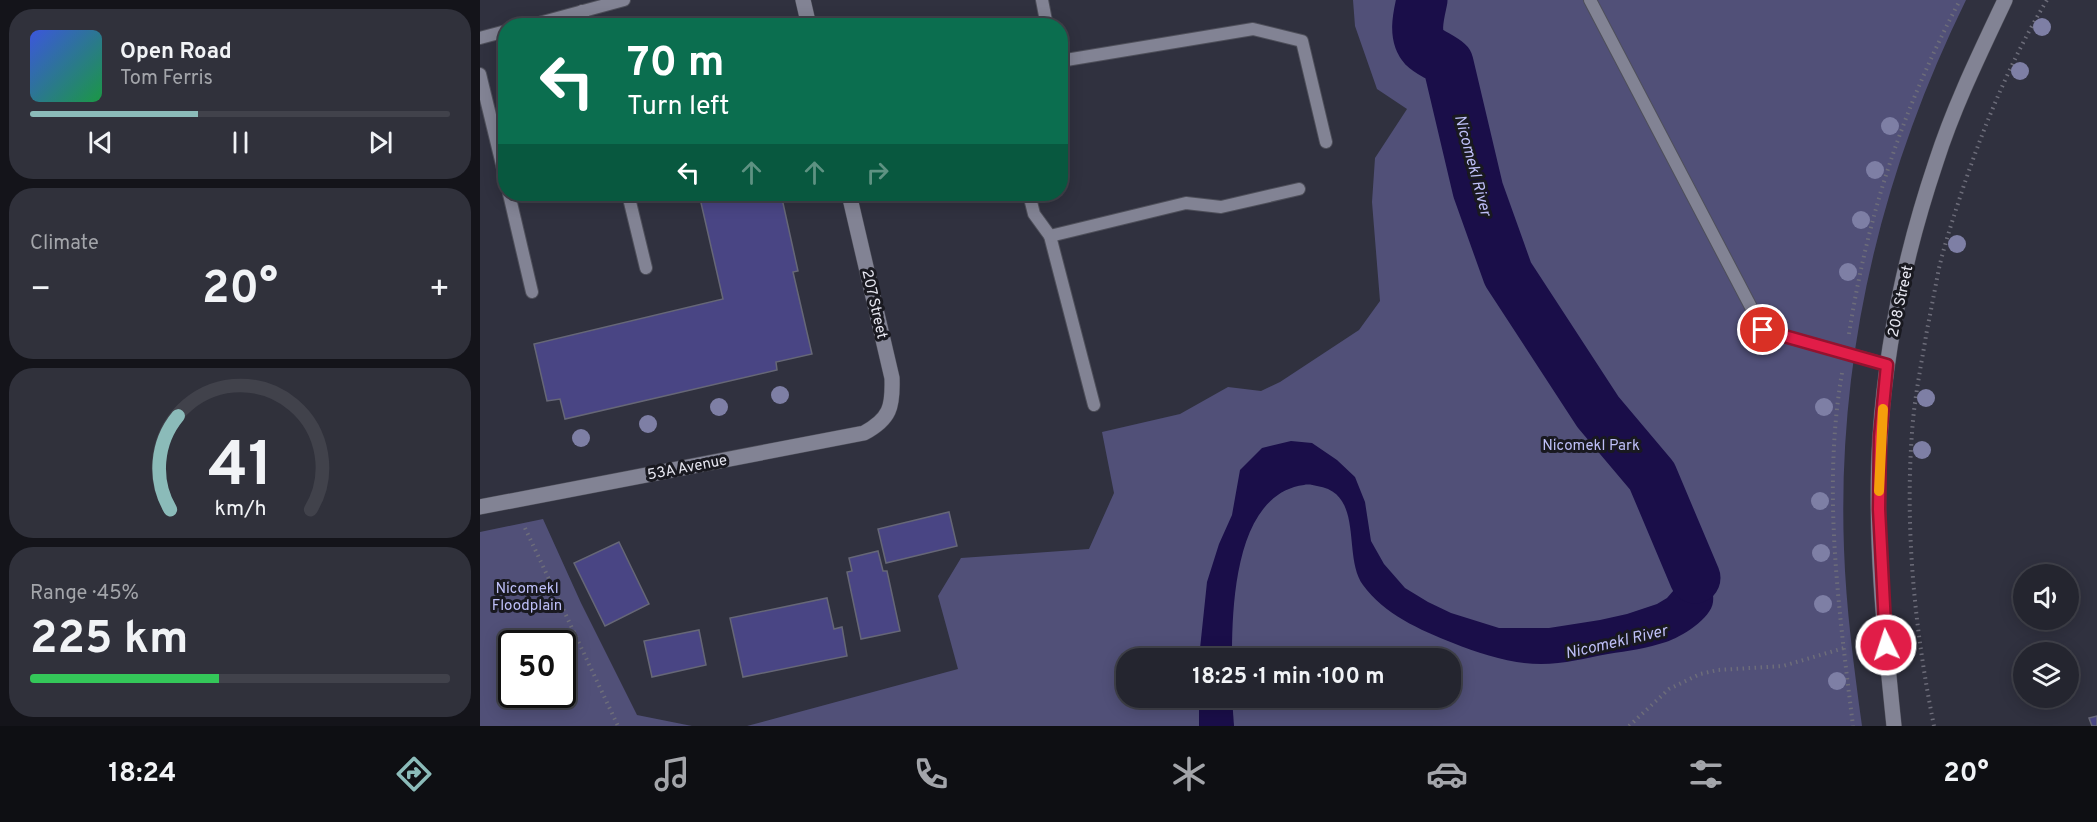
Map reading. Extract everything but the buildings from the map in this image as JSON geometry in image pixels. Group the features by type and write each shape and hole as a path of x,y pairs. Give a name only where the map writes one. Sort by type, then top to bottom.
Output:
{"main road":[{"path":"803,0 807,18"},
{"name":"208 Street","path":"1894,726 1886,645 1879,509 1880,437 1887,365 1901,289 1936,162 1962,93 2005,0"},
{"name":"207 Street","path":"851,201 892,378 893,397 888,414"},
{"name":"53A Avenue","path":"480,507 864,433 878,426 888,414"}],"lane":[{"path":"557,18 624,0"},
{"path":"1042,0 1045,18"},
{"path":"1590,0 1763,330 1887,365"},
{"path":"582,11 583,18"},
{"path":"1068,60 1253,29 1302,41 1326,141"},
{"path":"480,38 498,34"},
{"path":"480,74 498,148"},
{"path":"1050,236 1186,203 1221,207 1299,189"},
{"path":"510,201 532,292"},
{"path":"630,201 646,268"},
{"path":"1031,201 1034,214 1050,236 1094,405"}],"path":[{"path":"1849,333 1871,225 1888,165 1911,101 1960,0"},
{"path":"1934,726 1917,630 1910,533 1913,420 1923,351 1940,266 1977,146 2035,19 2047,0"},
{"path":"1842,378 1834,462 1835,559 1853,726"},
{"path":"525,528 618,726"},
{"path":"1629,726 1669,689 1700,674 1719,670 1783,666 1844,648"}],"green space":[{"name":"Nicomekl Park","path":"1353,0 1966,0 1936,65 1910,132 1888,199 1870,267 1857,337 1848,407 1844,477 1844,549 1848,615 1862,726 747,726 958,669 938,596 961,558 1089,549 1114,493 1102,432 1180,414 1228,387 1261,391 1280,382 1359,330 1380,301 1372,202 1375,158 1407,109 1377,89 1355,26"},
{"name":"Nicomekl Floodplain","path":"543,519 581,603 637,715 692,726 480,726 480,532"}],"water":[{"path":"1291,441 1312,443 1337,460 1355,477 1365,502 1371,541 1384,564 1405,588 1451,613 1499,628 1549,628 1627,614 1657,604 1674,590 1675,578 1674,567 1650,516 1673,513 1693,544 1710,579 1713,591 1711,608 1701,621 1679,636 1638,649 1550,664 1530,664 1485,654 1428,633 1392,613 1381,604 1363,585 1357,573 1347,513 1341,500 1332,491 1306,485 1281,493 1264,508 1251,530 1242,555 1237,582 1232,648 1200,648 1207,582 1219,544 1232,515 1240,470 1262,448"},
{"path":"1199,708 1233,708 1234,726 1199,726"}],"waterway":[{"name":"Nicomekl River","path":"1422,0 1418,24 1419,37 1424,47 1448,63 1478,190 1508,274 1598,412 1652,476 1695,578"}],"slow traffic":[{"path":"1879,491 1883,409"}],"route":[{"path":"1763,330 1887,365 1880,437 1879,509 1886,645"}]}
